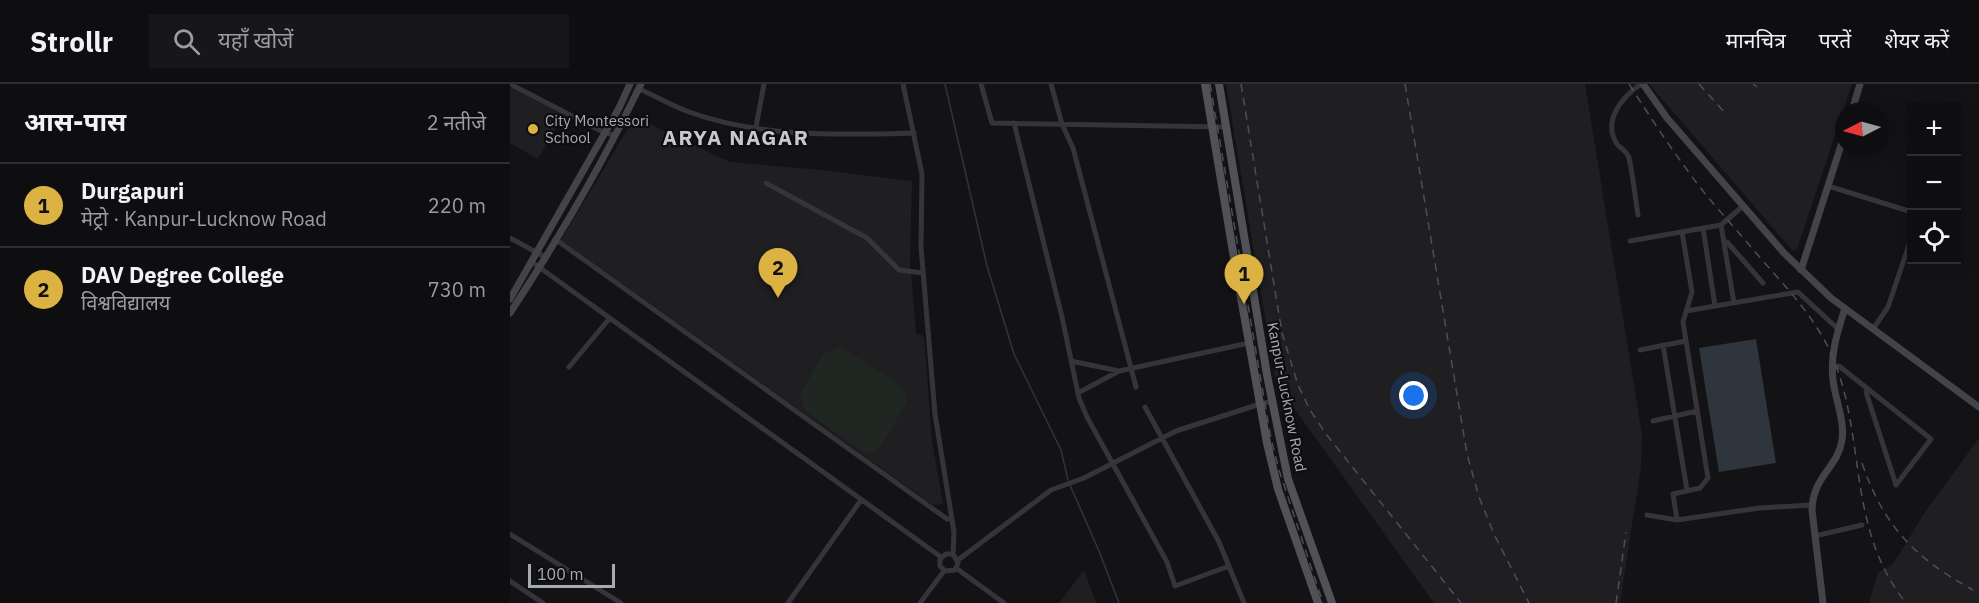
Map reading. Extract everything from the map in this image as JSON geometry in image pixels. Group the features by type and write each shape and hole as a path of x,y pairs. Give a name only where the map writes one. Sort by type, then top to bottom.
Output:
{"main road":[{"name":"Kanpur-Lucknow Road","path":"1205,84 1249,343 1278,489 1318,603"},
{"name":"Kanpur-Lucknow Road","path":"1219,84 1267,375 1288,479 1332,603"},
{"path":"1642,84 1667,118 1801,270 1831,298 1979,406"},
{"path":"1855,102 1860,84"},
{"path":"620,105 630,96 636,85"},
{"path":"510,299 620,105 636,85"},
{"path":"510,313 545,257 629,110 636,85"},
{"path":"629,110 630,96"},
{"path":"1801,270 1838,156"},
{"path":"1823,603 1812,496 1840,451 1843,435 1832,357 1845,308"}],"street":[{"path":"510,84 604,133 615,135"},
{"path":"756,127 764,84"},
{"path":"903,84 922,174 921,247 935,414 952,518 953,554 958,560"},
{"path":"981,84 992,123 1225,127"},
{"path":"1050,84 1062,124 1073,148 1136,387"},
{"path":"1638,215 1628,155 1616,142 1611,123 1615,111 1632,90 1642,84"},
{"path":"636,85 689,112 788,133 826,135 915,133"},
{"path":"1014,123 1062,317 1078,393 1087,417 1167,562 1175,585 1229,566"},
{"path":"766,183 867,238 900,270 923,273"},
{"path":"1828,186 1907,212"},
{"path":"1630,241 1721,225 1743,206"},
{"path":"1721,225 1734,303"},
{"path":"1703,228 1715,306"},
{"path":"1677,520 1673,494 1701,488 1708,478 1683,322 1692,292 1682,232"},
{"path":"510,238 545,257"},
{"path":"555,239 947,519 952,518"},
{"path":"1724,243 1727,242 1763,283"},
{"path":"1873,329 1888,307 1907,248"},
{"path":"532,262 941,557"},
{"path":"1686,311 1798,292 1838,329"},
{"path":"569,367 609,319"},
{"path":"1640,350 1686,341"},
{"path":"1078,393 1119,371 1249,343"},
{"path":"1663,345 1687,490"},
{"path":"1071,361 1119,371"},
{"path":"1832,368 1839,366 1867,388 1931,439 1896,485 1866,392 1867,388"},
{"path":"944,571 952,572 958,560 1051,490 1075,481 1162,437 1274,401"},
{"path":"1144,407 1219,542 1244,603"},
{"path":"1653,421 1674,414 1697,411"},
{"path":"789,603 861,500"},
{"path":"1647,514 1677,520 1759,508 1812,505"},
{"path":"1815,536 1862,525"},
{"path":"510,534 621,603"},
{"path":"941,557 953,554"},
{"path":"941,557 940,562 944,571"},
{"path":"956,568 1004,603"},
{"path":"922,602 944,571"},
{"path":"510,581 543,603"}],"shaded area":[{"path":"1226,84 1585,84 1642,435 1641,467 1620,603 1434,603 1276,383"},
{"path":"1649,84 1852,84 1846,102 1835,102 1835,135 1797,249 1793,251"},
{"name":"City Montessori School","path":"517,87 564,115 538,159 510,143 510,88"},
{"path":"635,117 730,162 912,181 910,262 916,333 924,336 932,441 943,504 933,505 561,240"},
{"path":"1756,339 1776,463 1719,472 1699,348"},
{"path":"841,347 900,386 905,394 907,402 881,446 873,451 864,452 811,415 802,405 802,391 823,354"},
{"path":"1979,438 1979,603 1869,603 1878,572 1893,564 1923,515"},
{"path":"1084,570 1096,603 1059,603"}],"waterway":[{"path":"945,84 987,266 1014,354 1061,450 1068,480"},
{"path":"1070,485 1119,603"}],"railway":[{"path":"1210,84 1271,439 1323,603"},
{"path":"1241,84 1282,333 1298,385 1310,410 1326,434 1461,603"},
{"path":"1405,84 1467,454 1479,497 1494,534 1529,603"},
{"path":"1629,84 1692,177 1800,304 1827,345 1840,377 1848,410 1864,509 1873,541 1886,573 1906,603"},
{"path":"1699,84 1726,114"},
{"path":"1753,84 1757,87"},
{"path":"1862,463 1880,505 1904,539 1934,566 1973,590"},
{"path":"1616,603 1626,532"}],"place":[{"name":"City Montessori School","path":"533,129"},
{"name":"DAV Degree College","path":"778,298"},
{"name":"Durgapuri","path":"1244,304"}],"district":[{"name":"ARYA NAGAR","path":"736,137"}]}
